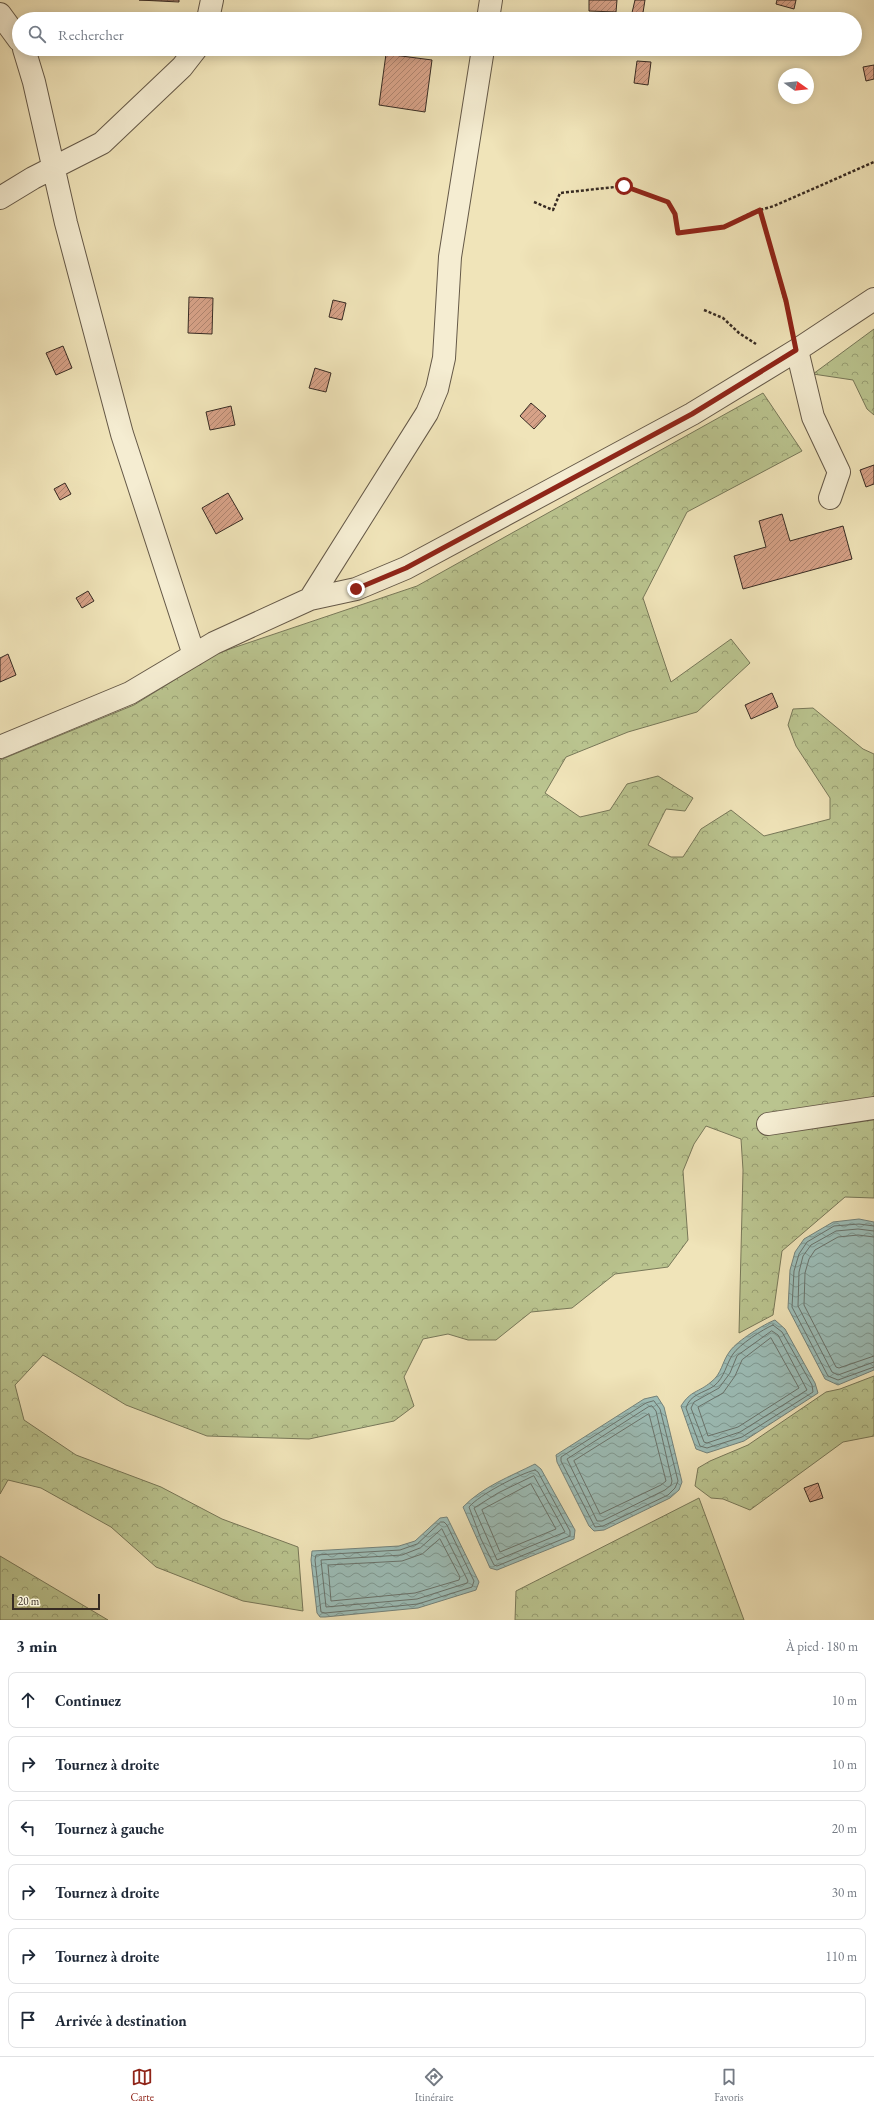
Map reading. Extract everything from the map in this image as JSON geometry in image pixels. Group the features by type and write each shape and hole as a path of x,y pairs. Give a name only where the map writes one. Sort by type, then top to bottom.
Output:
{"street":[{"path":"209,12 212,0"},
{"path":"489,12 491,0"},
{"path":"0,14 12,30"},
{"path":"26,56 34,82 66,223 122,434 194,655"},
{"path":"0,198 33,178 102,143 182,67 191,56"},
{"path":"310,598 427,413 437,389 444,358 450,256 482,56"},
{"path":"0,747 130,693 214,643 310,598 356,589 406,568 692,414 772,366 874,299"},
{"path":"796,350 813,417 839,472 830,498"},
{"path":"768,1124 874,1108"}],"path":[{"path":"534,202 552,210 560,193 624,186 668,202 675,214 678,233 724,227 760,210 774,206 874,162"},
{"path":"760,210 786,301 796,350"},
{"path":"704,310 723,318 739,333 766,351 772,366"}],"green space":[{"path":"874,329 874,415 867,409 853,380 813,374"},
{"path":"763,393 802,451 687,512 643,598 671,682 731,639 750,663 697,712 628,732 566,757 545,793 580,817 610,810 627,784 658,776 693,798 685,811 666,809 648,845 671,857 683,857 701,829 731,810 764,836 830,819 830,798 796,746 788,725 793,709 813,708 863,749 874,754 874,1198 845,1197 782,1251 773,1315 739,1333 743,1170 741,1139 706,1126 694,1144 683,1171 688,1240 668,1267 615,1274 572,1308 531,1312 496,1340 468,1340 448,1334 423,1339 404,1377 414,1406 394,1421 309,1439 207,1436 126,1405 43,1355 15,1385 24,1420 76,1455 161,1487 222,1519 298,1547 303,1611 243,1601 156,1567 111,1527 41,1488 8,1480 0,1494 0,760 134,705 218,653 417,586"},
{"path":"874,1376 874,1436 843,1442 750,1510 723,1499 711,1498 695,1486 698,1468 710,1461 748,1445 826,1392 840,1389"},
{"path":"699,1498 744,1620 515,1620 516,1591"},
{"path":"0,1556 108,1620 0,1620"}],"water":[{"path":"859,1219 874,1222 874,1370 838,1385 825,1379 788,1308 790,1270 795,1252 804,1239 833,1222"},
{"path":"775,1320 785,1329 815,1383 818,1393 744,1441 707,1453 696,1449 681,1406 691,1394 715,1379 727,1355 738,1342 764,1325"},
{"path":"657,1396 664,1407 682,1482 679,1490 670,1498 604,1530 594,1531 589,1526 557,1462 556,1455 644,1399"},
{"path":"535,1464 541,1469 575,1530 574,1539 497,1570 490,1568 463,1507 488,1488"},
{"path":"447,1517 479,1582 476,1590 418,1608 320,1617 317,1613 311,1560 312,1551 399,1546 415,1541 440,1518"}],"building":[{"path":"139,0 179,0 179,2"},
{"path":"589,0 617,0 616,12 589,11"},
{"path":"635,0 645,0 643,12 632,12"},
{"path":"777,0 796,0 794,9 776,4"},
{"path":"386,56 401,56 432,60 425,112 379,105"},
{"path":"637,61 651,62 648,85 634,83"},
{"path":"874,65 874,79 866,81 863,67"},
{"path":"189,297 213,298 212,334 188,333"},
{"path":"333,300 346,303 342,320 329,317"},
{"path":"63,346 72,368 56,375 46,353"},
{"path":"315,368 331,373 326,392 309,388"},
{"path":"531,403 546,416 534,429 520,416"},
{"path":"231,406 235,425 210,430 206,412"},
{"path":"874,465 874,484 866,487 860,470"},
{"path":"65,483 71,494 60,500 54,489"},
{"path":"228,493 243,519 216,534 202,508"},
{"path":"782,514 790,541 843,526 852,559 743,589 734,556 766,547 759,521"},
{"path":"88,591 94,601 82,608 76,598"},
{"path":"8,654 16,675 0,682 0,658"},
{"path":"772,693 778,707 751,719 745,705"},
{"path":"818,1483 823,1498 810,1502 804,1488"}],"route":[{"path":"356,589 406,568 692,414 796,350 786,301 760,210 724,227 678,233 675,214 668,202 624,186"}]}
